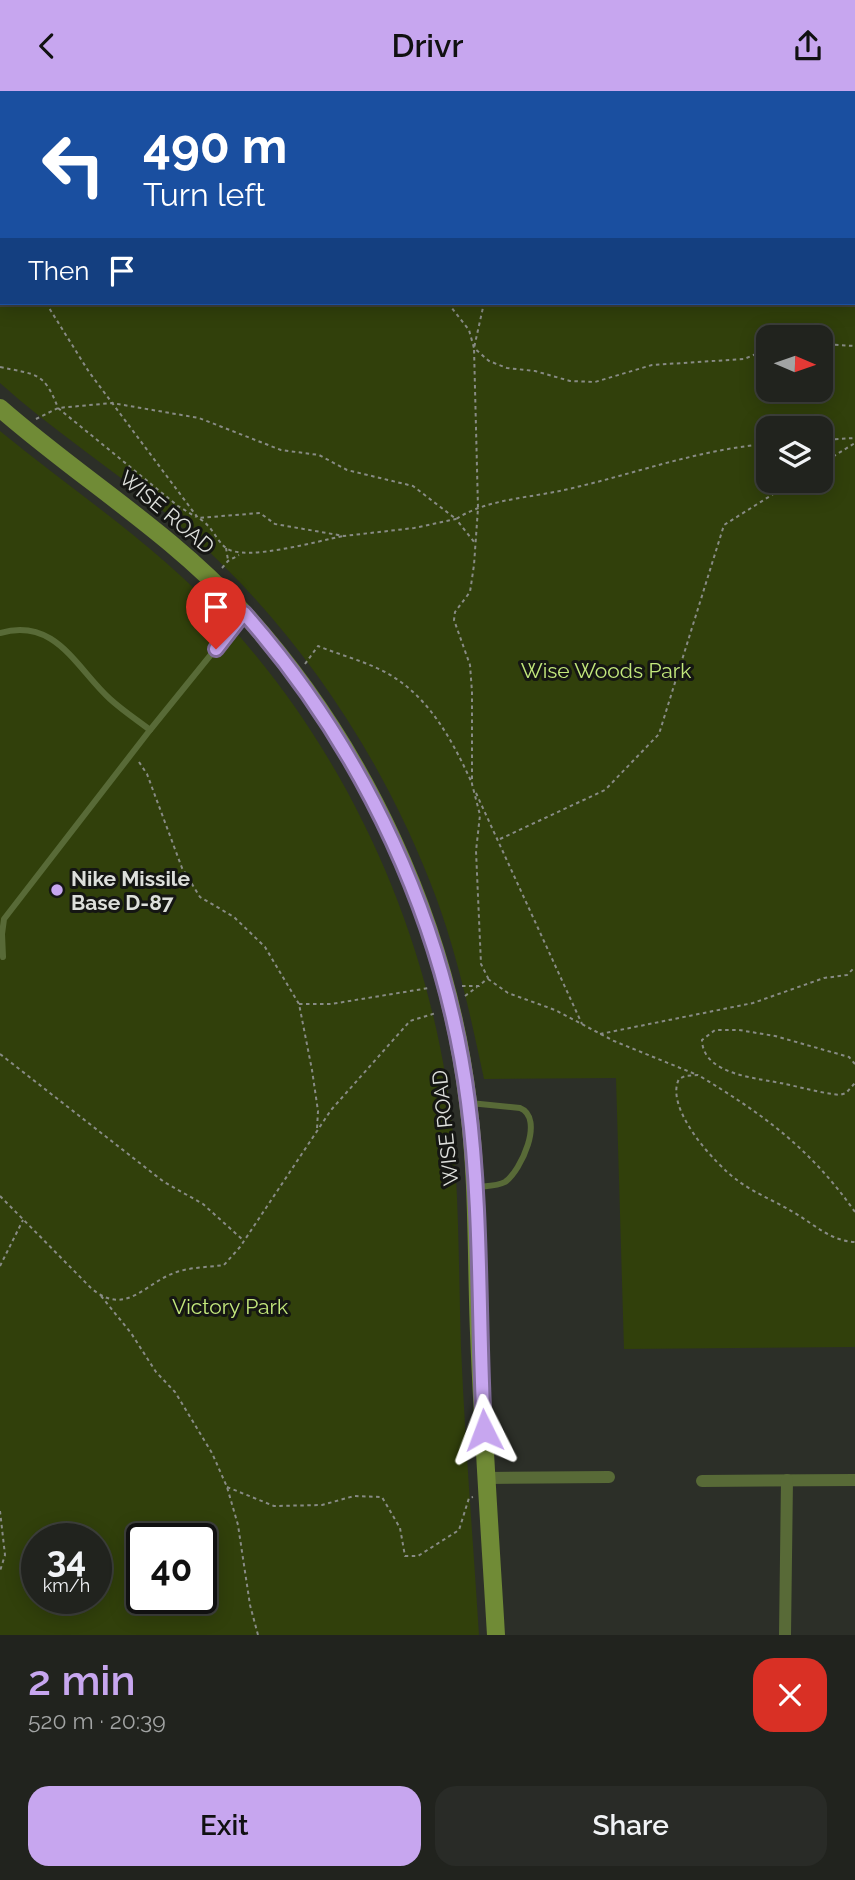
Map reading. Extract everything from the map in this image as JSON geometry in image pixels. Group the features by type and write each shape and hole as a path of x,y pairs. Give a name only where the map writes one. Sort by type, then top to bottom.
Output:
{"street":[{"name":"WISE ROAD","path":"0,408 146,521 213,581 244,613 295,675 336,734 383,820 416,898 447,997 468,1102 475,1187 496,1635"},
{"path":"487,1486 609,1477"},
{"path":"702,1481 855,1479"},
{"path":"785,1635 787,1480"}],"lane":[{"path":"3,957 2,934 5,919 244,613"},
{"path":"0,633 11,630 44,633 80,664 110,699 150,730"},
{"path":"468,1102 520,1108 530,1119 530,1144 508,1179 498,1184 475,1187"}],"path":[{"path":"47,305 89,372 198,518"},
{"path":"450,305 469,330 474,348 489,361 570,381 595,382 652,365 744,359 756,354"},
{"path":"484,305 474,348 478,508 476,544 470,592 455,612 454,620 470,665 472,783 480,815 476,851 481,964 488,978 508,993 555,1010 600,1034 698,1075 736,1098 793,1139 835,1184 855,1212"},
{"path":"833,345 855,346"},
{"path":"0,367 37,373 49,386 58,408 178,506 206,523 226,548 240,554 258,554 344,536 414,529 456,519 478,508 566,490 677,459 756,446"},
{"path":"22,426 58,408 112,403 199,418 281,450 318,455 347,470 412,486 456,519 476,544"},
{"path":"833,439 855,438"},
{"path":"833,457 855,443"},
{"path":"499,840 605,790 659,734 724,525 775,493"},
{"path":"198,518 260,513 275,524 344,536"},
{"path":"226,548 228,561"},
{"path":"213,581 228,561 240,554"},
{"path":"295,675 313,657 318,646 383,671 422,699 461,760 582,1024"},
{"path":"132,753 148,774 182,868 200,897 234,917 265,947 299,1004 318,1111 317,1131"},
{"path":"600,1034 753,1003 824,978 847,975 855,968"},
{"path":"299,1004 331,1005 427,988 447,997 462,999 488,978"},
{"path":"100,1296 125,1300 181,1271 224,1265 338,1101 410,1021 439,1013 456,985 479,986"},
{"path":"855,1064 849,1057 763,1034 718,1030 702,1040 704,1050 717,1064 742,1075 840,1095 846,1093 855,1083"},
{"path":"0,1053 164,1182 202,1204 243,1240"},
{"path":"698,1075 681,1077 674,1095 689,1127 736,1180 794,1212 824,1233 841,1241 855,1242"},
{"path":"0,1196 100,1296 131,1333 156,1372 175,1392 212,1453 227,1487 238,1525 250,1605 258,1635"},
{"path":"0,1266 24,1219"},
{"path":"227,1487 274,1506 322,1505 354,1496 382,1497 400,1528 405,1556 418,1556 458,1530 469,1498 487,1486"},
{"path":"0,1511 5,1555 0,1571"}],"green space":[{"name":"Wise Woods Park","path":"0,305 855,305 855,1347 624,1349 616,1078 484,1079 458,966 437,900 393,799 336,702 269,614 231,573 168,515 0,383"},
{"name":"Victory Park","path":"0,431 173,569 226,621 268,670 339,777 369,834 395,893 433,1016 451,1112 458,1213 461,1347 479,1635 0,1635"}],"place":[{"name":"Nike Missile Base D-87","path":"57,890"}],"route":[{"path":"216,649 244,613 295,675 336,734 369,792 404,867 425,923 453,1019 468,1102 473,1150 484,1430"}]}
